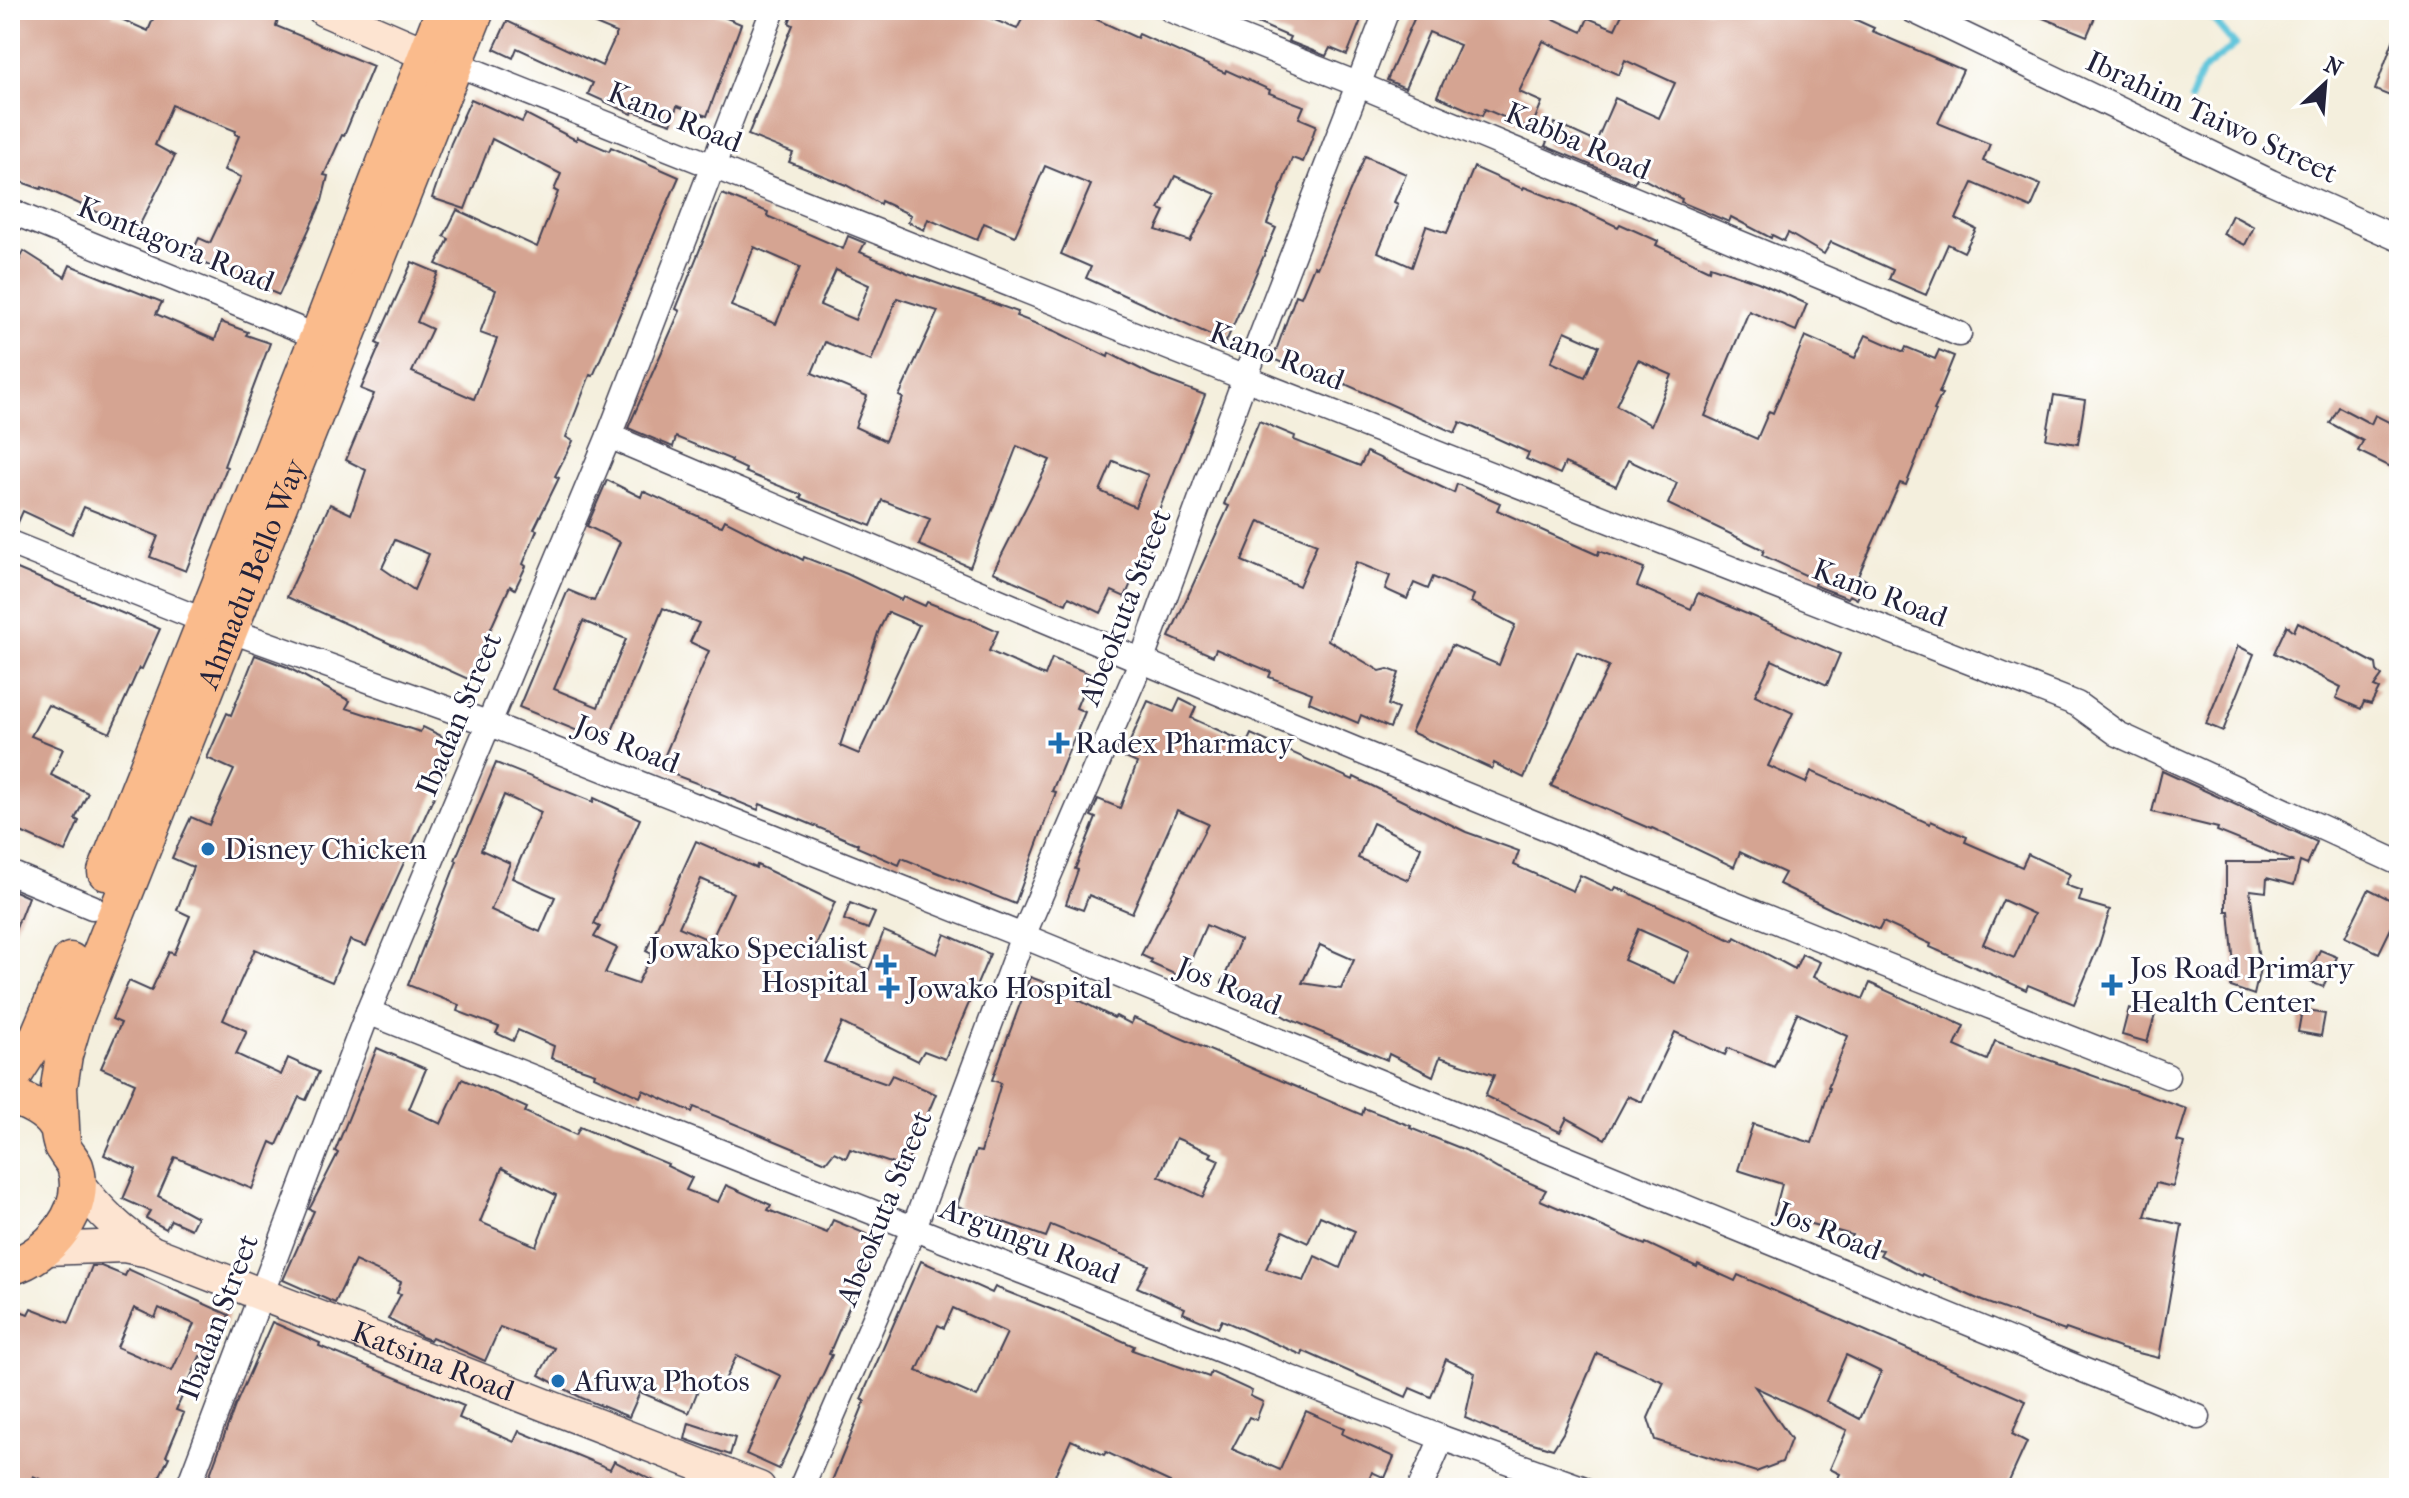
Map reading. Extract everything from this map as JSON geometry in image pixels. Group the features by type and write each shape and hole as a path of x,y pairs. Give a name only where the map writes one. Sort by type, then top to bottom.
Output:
{"main road":[{"name":"Ahmadu Bello Way","path":"10,1081 37,1039 217,625 440,58 444,10"},
{"name":"Ahmadu Bello Way","path":"62,1146 59,1087 75,1018 318,337 440,58 476,10"},
{"path":"10,1097 39,1110 57,1127 62,1146 75,1166 77,1183 73,1208 62,1230 46,1249 26,1263 10,1267"}],"street":[{"path":"324,10 440,58"},
{"name":"Ibadan Street","path":"188,1488 368,1012 609,436 773,10"},
{"name":"Kabba Road","path":"1171,10 1959,334"},
{"name":"Abeokuta Street","path":"801,1488 913,1230 1023,936 1141,662 1245,378 1387,10"},
{"name":"Ibrahim Taiwo Street","path":"1912,10 2271,182 2399,239"},
{"name":"Kano Road","path":"440,58 2077,704 2118,734 2399,863"},
{"name":"Kontagora Road","path":"10,211 318,337"},
{"path":"609,436 1141,662 1962,996 2167,1076"},
{"name":"Jos Road","path":"10,543 217,625 490,724 1023,936 2198,1417"},
{"path":"10,873 92,907"},
{"name":"Argungu Road","path":"368,1012 1442,1438 1582,1488"},
{"name":"Katsina Road","path":"77,1183 106,1217 128,1237 152,1252"},
{"name":"Katsina Road","path":"46,1249 124,1246 152,1252 759,1488"},
{"path":"1420,1488 1442,1438"}],"building":[{"path":"20,10 114,10 112,15 148,31 157,10 252,10 278,20 276,26 373,66 324,175 328,176 322,201 279,295 190,257 199,238 210,243 241,177 224,170 239,136 235,134 236,131 172,105 155,145 175,156 137,230 42,187 10,178 10,32"},
{"path":"562,10 707,10 741,24 707,116 677,106 671,124 633,111 632,114 588,94 593,83 517,48 513,58 494,49 507,21 602,66 617,33"},
{"path":"794,10 984,10 982,15 1017,29 1027,10 1076,10 1137,38 1139,34 1225,73 1226,70 1270,90 1269,93 1304,106 1299,118 1316,125 1312,138 1303,162 1292,158 1267,224 1276,228 1226,342 1086,278 1091,267 1061,254 1091,185 1045,166 1015,236 984,223 977,240 928,219 924,230 908,222 911,215 789,162 793,153 748,135 793,25 789,23","holes":["1175,176 1216,194 1190,241 1156,230 1165,211 1159,209"]},
{"path":"1227,10 1365,10 1347,55 1330,48 1326,56 1288,41 1290,37"},
{"path":"1418,10 1535,10 1582,32 1588,18 1615,29 1624,10 1834,10 1874,28 1872,31 1963,70 1938,123 1990,144 1983,161 2041,185 2031,208 1973,183 1956,219 1976,229 1964,252 1948,244 1926,295 1889,279 1893,270 1831,242 1824,254 1788,233 1784,241 1772,235 1771,238 1731,217 1729,222 1681,202 1682,199 1638,176 1634,183 1545,146 1555,123 1596,142 1615,98 1659,118 1675,83 1625,60 1619,75 1543,41 1519,92 1542,102 1531,129 1485,109 1482,116 1437,96 1460,45 1429,32 1405,88 1387,80"},
{"path":"2023,10 2098,10 2087,36"},
{"path":"2397,30 2399,87 2395,98 2375,90"},
{"path":"471,99 522,122 526,114 576,140 577,137 609,151 611,147 679,177 593,376 590,375 566,437 573,441 534,529 537,530 523,564 526,566 515,589 510,586 468,679 287,597 330,504 351,514 366,470 346,460 374,394 361,389 380,345 376,343 412,262 438,273 417,322 432,329 412,372 474,399 497,339 480,333 496,290 436,264 449,239 444,236 457,210 537,247 558,192 554,190 561,174 492,139 465,209 432,198 451,143","holes":["395,540 429,554 414,590 382,568"]},
{"path":"1365,156 1406,174 1394,202 1398,204 1378,252 1412,267 1426,226 1447,233 1474,167 1618,227 1620,224 1709,270 1710,266 1758,282 1807,304 1796,331 1749,311 1705,416 1757,439 1769,411 1773,413 1805,336 1855,358 1866,335 1904,352 1906,347 1935,359 1939,350 1954,356 1906,485 1900,483 1858,576 1866,580 1857,599 1850,595 1848,598 1814,585 1816,580 1762,555 1764,550 1668,504 1677,483 1628,460 1616,486 1565,463 1560,474 1526,459 1529,453 1460,422 1455,433 1325,375 1323,380 1273,359 1296,295 1301,297 1314,266 1317,268","holes":["1565,331 1599,346 1585,377 1551,362","1638,360 1672,375 1651,425 1616,405"]},
{"path":"722,194 768,212 767,216 843,249 848,236 865,243 860,252 908,273 1018,312 1016,316 1108,357 1109,353 1152,375 1205,395 1157,515 1164,518 1146,559 1142,558 1125,597 1112,591 1101,613 1069,597 1066,604 993,572 1050,460 1017,446 970,567 919,545 930,519 882,500 871,526 800,498 802,495 745,472 746,469 732,460 676,437 673,447 628,428 680,311 676,309","holes":["754,247 800,267 776,324 731,306","836,270 869,285 855,320 820,305","897,298 938,311 899,396 903,398 885,441 855,427 867,396 812,373 825,342 871,361","1113,461 1148,475 1135,507 1100,491"]},
{"path":"2232,215 2254,227 2245,245 2223,234"},
{"path":"24,251 65,277 70,265 162,302 156,314 215,340 221,322 270,343 224,466 227,467 186,571 150,557 158,536 84,507 72,534 23,511 15,529 10,528 10,280"},
{"path":"2054,395 2085,400 2078,444 2046,439"},
{"path":"2339,407 2371,424 2375,415 2399,427 2399,471 2358,451 2363,441 2330,423"},
{"path":"1259,421 1295,436 1294,440 1360,466 1367,452 1454,493 1457,484 1500,503 1497,510 1548,533 1598,555 1599,551 1644,568 1637,586 1691,609 1698,593 1840,654 1827,685 1772,660 1755,695 1793,713 1768,766 1806,783 1811,771 1930,824 1931,821 1967,837 1965,842 2022,867 2028,854 2070,874 2065,885 2082,891 2079,901 2110,910 2074,1004 2028,985 2026,990 1883,922 1879,930 1833,910 1779,884 1785,873 1740,852 1734,867 1652,828 1551,786 1609,666 1577,652 1524,778 1494,763 1492,769 1411,732 1452,645 1499,665 1515,625 1471,602 1474,595 1433,577 1428,589 1414,583 1407,599 1385,589 1390,576 1356,562 1328,640 1380,671 1388,669 1399,673 1388,705 1398,709 1390,728 1361,715 1358,723 1309,702 1312,693 1269,677 1271,672 1216,649 1213,656 1169,637 1229,506 1224,504","holes":["1259,521 1317,544 1299,586 1242,561","2003,900 2034,914 2014,958 1983,944"]},
{"path":"607,480 641,497 643,491 715,524 722,526 725,520 803,560 804,557 847,574 901,600 903,596 925,606 927,602 978,622 998,631 989,651 1045,676 1052,658 1090,674 1076,708 1085,712 1052,791 1056,792 1015,904 902,858 899,865 803,821 760,804 758,810 659,769 709,651 690,642 699,623 663,608 607,743 519,707 568,590 594,601 620,542 587,526","holes":["888,612 919,625 859,754 840,746 879,630","583,621 626,639 598,707 554,689"]},
{"path":"15,568 160,629 110,733 48,705 31,736 63,749 51,775 88,793 75,819 79,821 65,852 10,827 10,578"},
{"path":"2298,622 2376,664 2382,676 2374,687 2379,689 2371,704 2364,702 2361,709 2336,698 2341,687 2274,653 2287,625 2294,631"},
{"path":"2238,646 2254,654 2223,731 2206,724"},
{"path":"255,655 287,667 350,701 346,708 420,732 423,727 458,744 366,946 350,940 332,982 255,949 223,1020 247,1031 236,1054 281,1075 288,1058 319,1072 306,1100 299,1097 277,1145 271,1142 252,1189 175,1157 158,1196 197,1217 191,1229 171,1220 166,1229 146,1218 150,1211 123,1199 136,1169 104,1155 135,1083 101,1068 121,1023 112,1019 129,981 151,991 169,952 174,954 190,916 177,910 193,867 172,858 191,817 209,825 234,770 207,758 227,713 231,715"},
{"path":"1180,699 1196,707 1191,718 1247,743 1251,734 1353,780 1354,777 1466,832 1519,851 1514,865 1573,891 1580,875 1614,891 1616,887 1733,941 1735,937 1795,969 1802,954 1820,962 1813,977 1863,999 1870,983 1964,1026 1955,1046 1987,1060 1995,1041 2187,1109 2177,1141 2184,1143 2173,1187 2156,1183 2145,1216 2182,1225 2159,1358 2065,1331 1982,1301 1880,1255 1883,1250 1848,1244 1852,1235 1774,1214 1782,1184 1738,1170 1753,1124 1812,1143 1828,1087 1848,1036 1797,1013 1774,1067 1728,1048 1725,1055 1675,1032 1642,1102 1628,1096 1605,1139 1567,1118 1560,1132 1485,1096 1494,1075 1440,1057 1433,1076 1389,1054 1387,1060 1287,1018 1251,997 1253,993 1222,983 1240,940 1206,925 1183,978 1150,963 1152,960 1141,955 1208,824 1177,810 1132,913 1089,895 1083,910 1066,904 1078,870 1075,869 1096,818 1091,816 1098,799 1120,808 1137,763 1123,757 1148,701 1174,712","holes":["1373,823 1421,847 1408,880 1358,858","1638,929 1690,952 1675,983 1624,960","1320,945 1354,960 1341,989 1302,983"]},
{"path":"496,763 593,802 594,798 640,819 594,924 600,927 594,937 617,948 605,973 637,984 652,954 646,951 696,841 756,868 757,865 835,902 816,945 869,970 884,931 937,954 945,934 990,954 945,1059 924,1051 918,1061 842,1023 824,1062 887,1084 892,1075 936,1094 905,1168 850,1149 846,1158 834,1152 826,1162 694,1107 692,1112 643,1090 640,1097 594,1076 595,1073 551,1058 554,1046 518,1030 513,1041 496,1033 499,1027 457,1011 459,1005 408,985","holes":["504,795 541,812 512,878 555,897 540,932 491,910 510,863 481,850","701,879 733,893 711,941 679,927"]},
{"path":"2162,771 2317,842 2307,865 2300,862 2294,885 2267,878 2266,892 2250,890 2260,969 2254,995 2231,987 2234,966 2229,911 2226,911 2226,862 2294,862 2217,831 2218,828 2152,812"},
{"path":"10,889 28,897 11,941 10,941"},
{"path":"2369,889 2399,904 2399,912 2379,953 2345,937"},
{"path":"850,903 875,913 868,929 844,920"},
{"path":"2320,950 2337,957 2323,987 2306,980"},
{"path":"1030,977 1066,990 1065,993 1114,1018 1116,1016 1131,1024 1134,1018 1362,1115 1364,1108 1411,1126 1546,1190 1540,1200 1697,1267 1698,1264 1735,1281 1738,1275 2026,1401 2012,1434 2027,1442 2006,1488 1854,1488 1837,1480 1840,1474 1830,1469 1847,1430 1755,1387 1791,1439 1782,1462 1756,1472 1655,1440 1648,1418 1664,1382 1597,1353 1563,1433 1553,1449 1503,1434 1465,1418 1475,1373 1446,1359 1431,1397 1410,1388 1406,1397 1303,1351 1302,1355 1222,1320 1218,1328 1183,1313 1185,1308 1137,1287 1149,1265 1051,1225 1046,1237 957,1206 976,1151 981,1152 1001,1083 992,1080","holes":["1176,1138 1212,1153 1210,1156 1219,1160 1203,1197 1159,1176","1320,1216 1355,1231 1340,1268 1315,1256 1304,1281 1266,1269 1283,1231 1308,1243","1846,1355 1881,1372 1860,1419 1826,1401"]},
{"path":"2129,1008 2155,1015 2147,1042 2122,1035"},
{"path":"2302,1010 2325,1014 2321,1036 2298,1032"},
{"path":"377,1048 426,1069 409,1109 441,1124 462,1079 527,1108 525,1112 576,1135 580,1127 668,1164 692,1178 686,1190 718,1202 726,1185 771,1205 768,1210 827,1233 833,1220 878,1239 829,1354 832,1355 779,1469 746,1454 781,1376 737,1355 722,1386 703,1377 689,1413 640,1392 629,1417 582,1398 539,1375 554,1348 500,1327 485,1361 432,1337 430,1340 422,1337 388,1319 401,1294 397,1293 401,1282 355,1261 335,1303 283,1280 314,1211 309,1209 338,1153 335,1151","holes":["502,1168 556,1195 536,1246 480,1222"]},
{"path":"921,1261 992,1293 995,1287 1058,1312 1134,1346 1132,1350 1209,1377 1211,1372 1252,1391 1250,1396 1263,1402 1256,1420 1249,1417 1232,1449 1280,1470 1306,1411 1344,1428 1342,1434 1394,1457 1385,1478 1372,1472 1366,1488 1167,1488 1170,1482 1106,1452 1104,1455 1071,1440 1049,1488 829,1488 865,1401 861,1399","holes":["953,1308 1007,1333 977,1397 917,1371 938,1325 944,1328"]},
{"path":"92,1266 101,1266 125,1276 128,1269 229,1315 209,1360 200,1356 176,1410 184,1413 166,1456 169,1457 154,1488 61,1488 33,1476 28,1488 10,1488 10,1323 15,1309 28,1314 31,1308 69,1323","holes":["134,1308 155,1318 159,1308 194,1324 172,1371 117,1347"]},
{"path":"272,1322 320,1343 319,1346 464,1406 459,1418 514,1442 519,1431 610,1469 614,1461 668,1488 205,1488 235,1406"},
{"path":"689,1423 735,1438 730,1455 685,1439"}],"waterway":[{"path":"2191,100 2202,71 2235,45 2205,10"}],"place":[{"name":"Radex Pharmacy","path":"1059,743"},
{"name":"Disney Chicken","path":"208,849"},
{"name":"Jowako Specialist Hospital","path":"886,965"},
{"name":"Jos Road Primary Health Center","path":"2112,985"},
{"name":"Jowako Hospital","path":"889,988"},
{"name":"Afuwa Photos","path":"558,1381"}]}
